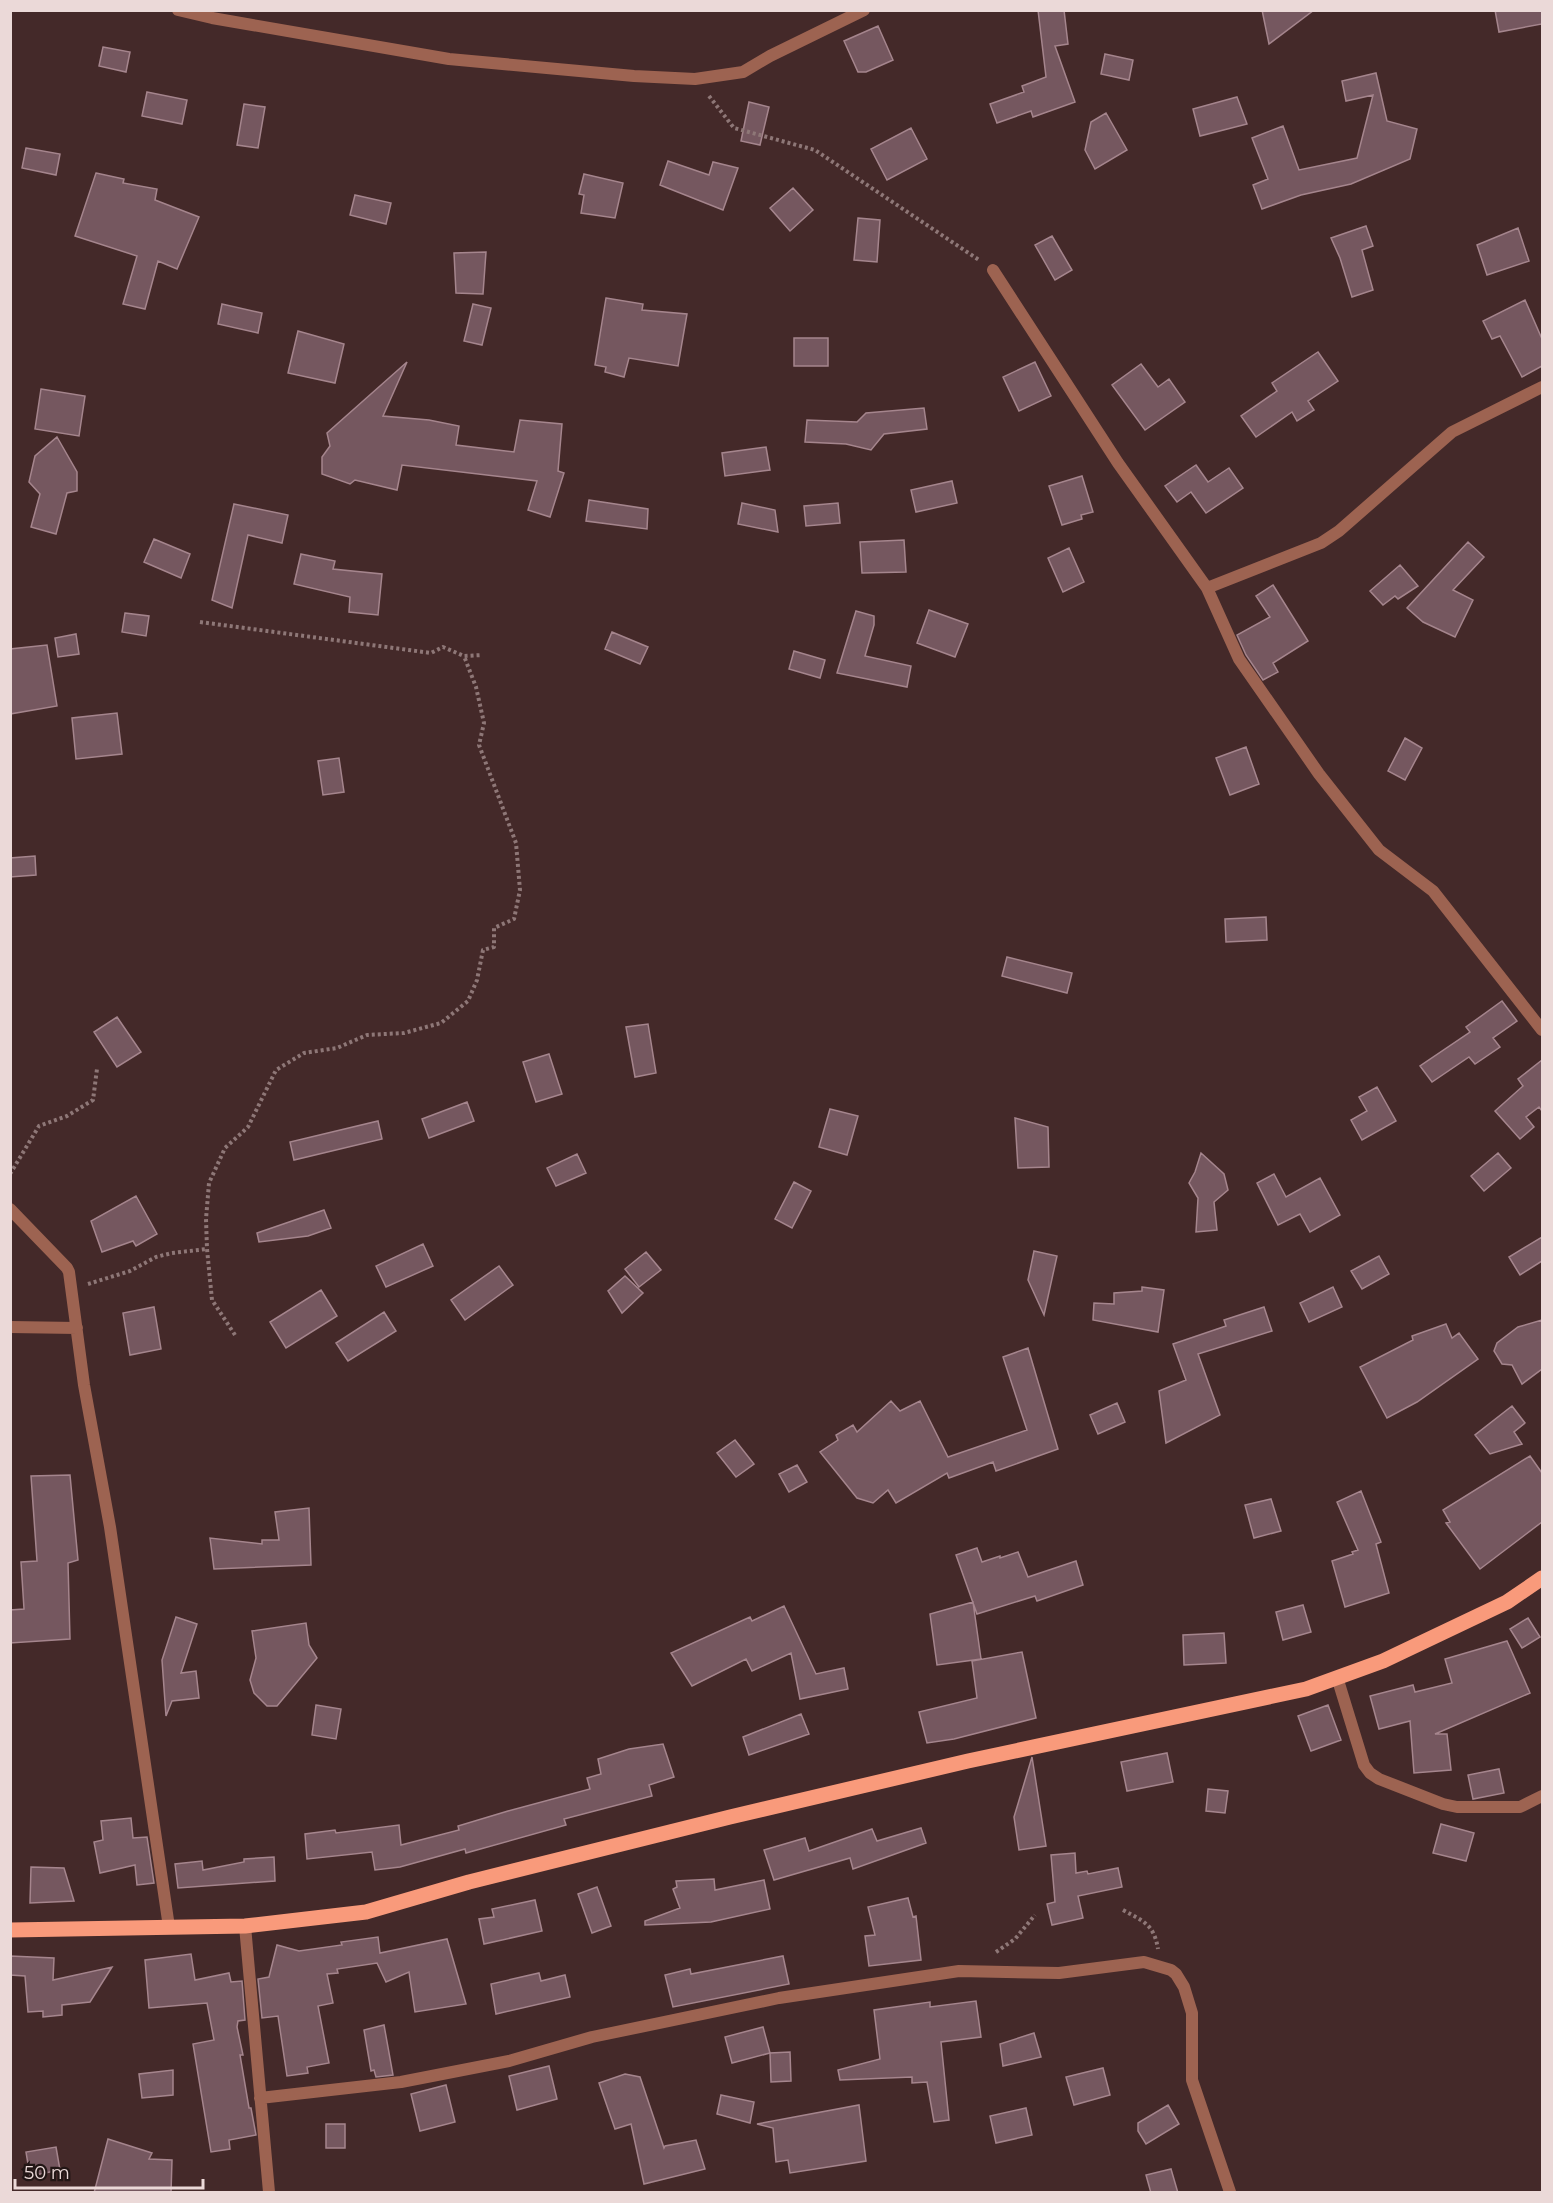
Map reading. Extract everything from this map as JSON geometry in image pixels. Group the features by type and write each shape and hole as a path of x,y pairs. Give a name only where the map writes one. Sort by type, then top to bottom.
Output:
{"main road":[{"path":"10,1930 245,1926 366,1912 469,1882 730,1817 968,1761 1306,1689 1383,1661 1507,1602 1542,1578"}],"street":[{"path":"178,10 212,18 449,59 634,76 695,79 743,72 770,56 864,10"},
{"path":"993,270 1118,463 1207,588 1239,659 1319,774 1379,850 1433,891 1542,1030"},
{"path":"1207,588 1321,543 1339,531 1452,432 1542,387"},
{"path":"10,1209 68,1268 84,1385 110,1527 169,1927"},
{"path":"10,1327 77,1328"},
{"path":"1337,1677 1364,1765 1379,1779 1443,1804 1457,1807 1520,1807 1542,1796"},
{"path":"245,1926 269,2193"},
{"path":"260,2098 401,2082 509,2061 592,2037 779,1998 959,1971 1059,1973 1138,1961 1176,1974 1184,1987 1192,2013 1191,2080 1230,2193"}],"path":[{"path":"695,79 734,129 815,150 993,270"},
{"path":"200,622 430,652 443,647 464,656 482,655"},
{"path":"235,1335 212,1300 206,1219 209,1183 225,1148 248,1128 276,1070 304,1053 337,1048 368,1035 405,1033 441,1023 468,1001 477,980 483,950 494,947 494,928 514,920 520,890 516,843 479,745 484,723 476,687 464,656"},
{"path":"10,1174 39,1126 67,1116 93,1100 97,1069"},
{"path":"72,1292 87,1284 130,1271 156,1257 207,1249"},
{"path":"1123,1910 1149,1925 1156,1940 1161,1967"},
{"path":"989,1956 1015,1939 1035,1915"}],"building":[{"path":"1038,10 1064,10 1068,44 1055,46 1075,102 1033,117 1031,111 997,123 990,104 1024,92 1022,86 1046,77"},
{"path":"1262,10 1314,10 1269,44"},
{"path":"1495,10 1542,10 1542,24 1499,32"},
{"path":"878,26 893,60 866,72 858,72 844,41"},
{"path":"103,47 130,52 126,72 99,66"},
{"path":"1105,54 1133,60 1129,80 1101,74"},
{"path":"1376,73 1387,121 1417,129 1410,159 1351,184 1301,195 1262,209 1253,185 1268,179 1252,138 1283,126 1299,170 1357,158 1373,95 1346,101 1342,81"},
{"path":"147,92 187,100 182,124 142,116"},
{"path":"1237,97 1247,124 1200,136 1193,109"},
{"path":"749,102 769,107 760,145 741,141"},
{"path":"244,104 265,107 258,148 237,145"},
{"path":"1106,113 1127,150 1095,169 1085,150 1091,122"},
{"path":"911,128 927,159 887,180 871,149"},
{"path":"26,148 60,154 56,175 22,168"},
{"path":"668,161 709,175 713,162 738,168 723,210 660,185"},
{"path":"96,173 124,179 123,183 157,189 155,200 199,217 177,269 158,261 145,309 123,304 137,256 75,236"},
{"path":"584,174 623,183 615,218 581,213 584,195 579,194"},
{"path":"793,188 813,210 790,231 770,208"},
{"path":"355,195 391,203 386,224 350,215"},
{"path":"858,218 880,220 877,262 854,260"},
{"path":"1366,226 1373,246 1362,250 1373,290 1352,297 1331,238"},
{"path":"1518,228 1529,261 1487,275 1477,245"},
{"path":"1052,236 1072,270 1055,280 1035,245"},
{"path":"486,252 483,294 456,293 454,253"},
{"path":"606,298 643,304 642,310 687,314 678,366 629,358 624,377 605,372 606,367 595,365"},
{"path":"1525,300 1542,339 1542,366 1522,377 1500,336 1492,339 1483,321"},
{"path":"222,304 262,313 258,333 218,324"},
{"path":"473,304 491,308 482,345 464,341"},
{"path":"298,331 344,344 335,383 288,373"},
{"path":"794,338 828,338 828,366 794,366"},
{"path":"1318,352 1338,381 1308,401 1314,410 1297,421 1292,412 1256,437 1241,416 1277,391 1272,383"},
{"path":"407,362 383,416 429,420 459,426 456,445 514,452 520,420 562,424 558,471 564,473 550,517 528,510 537,481 402,465 397,490 355,480 350,484 322,474 322,457 330,446 327,433"},
{"path":"1035,362 1051,396 1019,411 1003,377"},
{"path":"1141,364 1158,387 1169,379 1185,402 1145,430 1112,385"},
{"path":"41,389 85,396 79,436 35,429"},
{"path":"924,408 927,429 884,434 871,450 846,444 805,442 807,420 857,422 866,413"},
{"path":"57,437 77,472 77,491 67,493 56,534 31,527 40,494 29,482 35,456"},
{"path":"766,447 770,470 725,476 722,453"},
{"path":"1196,465 1208,482 1229,468 1243,488 1206,513 1191,492 1177,502 1165,486"},
{"path":"1082,476 1093,512 1081,515 1082,519 1062,525 1049,486"},
{"path":"952,481 957,503 916,512 911,490"},
{"path":"589,500 648,509 647,529 586,521"},
{"path":"742,503 775,510 778,532 738,524"},
{"path":"838,503 840,523 806,526 804,506"},
{"path":"234,504 288,515 282,543 248,535 232,608 212,600"},
{"path":"154,539 190,554 181,578 144,562"},
{"path":"904,540 906,572 862,573 860,542"},
{"path":"1468,542 1484,557 1453,590 1473,600 1455,637 1423,622 1407,608"},
{"path":"1069,548 1084,582 1063,592 1048,558"},
{"path":"301,554 335,561 333,569 382,574 378,615 349,612 350,597 294,584"},
{"path":"1400,565 1418,586 1398,599 1395,596 1383,605 1370,591"},
{"path":"1273,585 1308,641 1273,663 1278,672 1263,680 1246,655 1237,635 1270,617 1256,596"},
{"path":"929,610 968,624 955,657 917,643"},
{"path":"856,611 874,616 874,625 865,656 911,666 907,687 837,673"},
{"path":"125,613 149,616 146,636 122,632"},
{"path":"612,632 648,647 640,664 605,649"},
{"path":"76,634 79,654 58,657 55,638"},
{"path":"47,645 57,706 10,714 10,649"},
{"path":"794,651 825,660 820,678 789,669"},
{"path":"117,713 122,754 76,759 72,718"},
{"path":"1405,738 1422,748 1405,780 1388,771"},
{"path":"1246,747 1259,784 1230,795 1216,758"},
{"path":"339,758 344,792 323,795 318,761"},
{"path":"35,856 36,875 10,877 10,858"},
{"path":"1266,917 1267,940 1226,942 1225,919"},
{"path":"1007,957 1072,973 1067,993 1002,976"},
{"path":"1502,1001 1517,1021 1493,1038 1500,1047 1475,1064 1469,1057 1432,1082 1420,1066 1470,1032 1466,1027"},
{"path":"117,1017 141,1052 117,1067 94,1032"},
{"path":"648,1024 656,1073 635,1077 626,1027"},
{"path":"549,1054 562,1094 536,1102 523,1062"},
{"path":"1542,1060 1542,1111 1539,1107 1526,1117 1534,1127 1520,1139 1495,1111 1523,1086 1518,1079"},
{"path":"1377,1087 1396,1121 1362,1140 1351,1120 1367,1111 1359,1097"},
{"path":"467,1102 474,1121 429,1138 422,1119"},
{"path":"830,1109 858,1116 847,1155 819,1147"},
{"path":"1015,1118 1048,1127 1049,1167 1018,1168"},
{"path":"378,1121 382,1139 294,1160 290,1142"},
{"path":"1201,1153 1224,1174 1228,1190 1214,1202 1217,1230 1196,1232 1198,1198 1189,1183"},
{"path":"1498,1153 1511,1168 1484,1191 1471,1176"},
{"path":"577,1154 586,1173 556,1186 547,1168"},
{"path":"1274,1174 1286,1197 1320,1178 1340,1215 1310,1232 1300,1214 1278,1225 1257,1183"},
{"path":"794,1182 811,1191 792,1228 775,1219"},
{"path":"136,1196 157,1234 136,1246 133,1241 102,1252 91,1221"},
{"path":"324,1210 331,1228 308,1236 259,1242 257,1233"},
{"path":"1542,1237 1542,1261 1520,1275 1509,1257"},
{"path":"423,1244 433,1266 386,1287 376,1266"},
{"path":"1034,1251 1057,1256 1044,1315 1028,1280"},
{"path":"646,1252 661,1270 639,1287 625,1269"},
{"path":"1379,1256 1389,1274 1362,1289 1351,1271"},
{"path":"499,1266 513,1285 465,1320 451,1300"},
{"path":"625,1276 643,1293 622,1313 608,1291"},
{"path":"1142,1287 1164,1290 1158,1332 1093,1320 1094,1303 1114,1304 1114,1293 1142,1291"},
{"path":"1333,1287 1342,1307 1309,1322 1300,1303"},
{"path":"321,1290 337,1316 286,1348 270,1322"},
{"path":"154,1307 161,1349 130,1355 123,1313"},
{"path":"1264,1307 1272,1331 1198,1354 1220,1415 1166,1443 1159,1391 1186,1380 1173,1344 1226,1326 1224,1320"},
{"path":"384,1312 396,1331 348,1361 336,1343"},
{"path":"1542,1320 1542,1369 1522,1384 1512,1365 1502,1364 1494,1351 1497,1343 1518,1327"},
{"path":"1446,1324 1452,1338 1459,1333 1478,1359 1417,1402 1387,1418 1360,1367 1413,1340 1412,1336"},
{"path":"1028,1348 1058,1449 996,1471 993,1462 949,1478 947,1473 896,1503 888,1490 873,1503 857,1498 820,1452 838,1440 836,1435 853,1425 857,1432 891,1401 900,1411 920,1401 948,1457 1027,1430 1003,1357"},
{"path":"1117,1403 1125,1422 1098,1434 1090,1415"},
{"path":"1512,1406 1525,1423 1514,1432 1522,1444 1490,1454 1475,1435"},
{"path":"735,1440 754,1464 736,1477 717,1453"},
{"path":"1530,1456 1542,1473 1542,1522 1480,1569 1446,1523 1450,1522 1443,1510"},
{"path":"797,1465 807,1482 789,1492 779,1474"},
{"path":"70,1475 78,1560 68,1563 70,1639 10,1643 10,1610 24,1609 21,1562 37,1561 31,1476"},
{"path":"1361,1491 1381,1542 1376,1544 1389,1593 1345,1607 1332,1561 1358,1550 1337,1502"},
{"path":"1271,1499 1281,1531 1254,1538 1245,1505"},
{"path":"309,1508 311,1565 214,1569 210,1538 262,1544 262,1540 279,1540 275,1512"},
{"path":"977,1548 982,1562 1018,1552 1028,1577 1076,1561 1083,1585 1037,1601 1035,1596 977,1614 956,1555"},
{"path":"973,1602 981,1659 937,1665 930,1614"},
{"path":"1303,1605 1311,1632 1283,1640 1276,1612"},
{"path":"784,1606 816,1674 844,1668 848,1689 800,1699 791,1653 752,1671 746,1659 692,1686 671,1653 750,1617 752,1621"},
{"path":"176,1617 197,1624 181,1673 196,1671 199,1698 172,1701 166,1716 162,1660"},
{"path":"1528,1618 1540,1637 1522,1648 1510,1629"},
{"path":"306,1623 309,1645 317,1658 277,1706 267,1706 254,1693 250,1680 256,1658 252,1631"},
{"path":"1224,1633 1226,1663 1184,1665 1183,1635"},
{"path":"1507,1641 1530,1693 1435,1734 1447,1734 1451,1770 1414,1773 1410,1721 1379,1729 1370,1696 1413,1685 1415,1692 1452,1683 1445,1659"},
{"path":"1022,1652 1036,1718 954,1739 927,1743 919,1712 977,1698 972,1661"},
{"path":"316,1705 341,1709 336,1739 312,1735"},
{"path":"1328,1705 1341,1740 1311,1751 1298,1716"},
{"path":"801,1714 809,1734 749,1755 743,1737"},
{"path":"663,1744 674,1777 649,1785 652,1796 564,1819 566,1825 466,1853 465,1849 400,1867 375,1870 372,1852 307,1859 305,1834 335,1830 336,1833 399,1825 401,1845 459,1830 458,1826 508,1811 590,1789 587,1778 601,1774 598,1759 629,1749"},
{"path":"1167,1753 1173,1782 1127,1791 1121,1762"},
{"path":"1032,1757 1046,1846 1019,1850 1014,1817"},
{"path":"1499,1769 1504,1793 1473,1799 1468,1775"},
{"path":"1208,1789 1228,1791 1225,1813 1206,1811"},
{"path":"131,1818 133,1838 147,1837 154,1883 137,1885 135,1865 100,1873 94,1842 103,1840 101,1821"},
{"path":"1441,1824 1474,1833 1466,1861 1433,1853"},
{"path":"921,1828 926,1843 853,1869 850,1858 774,1880 764,1850 805,1838 809,1851 872,1829 877,1841"},
{"path":"1075,1853 1076,1873 1087,1871 1088,1874 1118,1868 1122,1887 1078,1896 1083,1918 1052,1925 1047,1904 1055,1902 1051,1855"},
{"path":"274,1857 275,1881 178,1888 175,1864 202,1861 203,1870 244,1862 244,1859"},
{"path":"31,1867 64,1868 74,1901 30,1903"},
{"path":"714,1879 715,1890 764,1880 770,1909 711,1922 645,1925 645,1921 680,1908 673,1889 677,1887 676,1881"},
{"path":"597,1887 611,1926 592,1933 578,1894"},
{"path":"908,1898 913,1917 916,1916 921,1960 869,1966 865,1936 875,1935 868,1907"},
{"path":"535,1900 542,1931 484,1944 479,1919 494,1917 492,1909"},
{"path":"378,1937 380,1953 447,1939 466,2004 415,2012 409,1972 386,1982 377,1963 337,1969 338,1973 327,1974 333,2003 318,2006 329,2063 307,2067 308,2073 287,2076 278,2016 262,2018 258,1979 269,1977 277,1945 299,1951"},
{"path":"191,1954 195,1980 229,1973 231,1982 242,1981 245,2020 238,2021 237,2027 243,2055 240,2055 249,2108 251,2108 256,2135 229,2140 230,2149 211,2152 193,2044 214,2040 207,2003 149,2008 145,1960"},
{"path":"10,1956 54,1958 53,1980 112,1967 90,2002 62,2005 62,2015 43,2017 43,2011 28,2012 25,1976 10,1975"},
{"path":"783,1956 789,1984 673,2007 665,1975 690,1969 691,1974"},
{"path":"539,1973 541,1981 565,1975 570,1997 496,2014 491,1984"},
{"path":"976,2001 981,2037 941,2042 949,2120 934,2122 927,2082 912,2083 912,2077 840,2080 838,2070 880,2059 874,2010 930,2002 930,2007"},
{"path":"384,2025 393,2075 376,2077 374,2070 371,2071 364,2030"},
{"path":"763,2027 770,2053 732,2063 725,2037"},
{"path":"1034,2033 1041,2057 1003,2066 1000,2044"},
{"path":"790,2052 791,2081 771,2082 770,2053"},
{"path":"549,2066 557,2099 517,2110 509,2076"},
{"path":"1103,2068 1110,2095 1074,2105 1066,2077"},
{"path":"173,2070 173,2095 142,2098 139,2074"},
{"path":"625,2074 640,2077 664,2148 696,2140 705,2169 644,2184 631,2124 615,2129 599,2083"},
{"path":"446,2085 455,2122 420,2131 411,2094"},
{"path":"721,2095 754,2102 750,2123 717,2114"},
{"path":"859,2105 866,2161 790,2173 788,2160 776,2162 773,2128 757,2124"},
{"path":"1168,2105 1179,2124 1146,2144 1138,2131 1138,2123"},
{"path":"1026,2108 1032,2135 996,2143 990,2116"},
{"path":"326,2124 345,2124 345,2148 326,2148"},
{"path":"108,2139 152,2153 149,2159 172,2160 171,2193 94,2193"},
{"path":"56,2147 60,2170 30,2176 26,2152"},
{"path":"1171,2169 1178,2193 1151,2193 1146,2175"}]}
